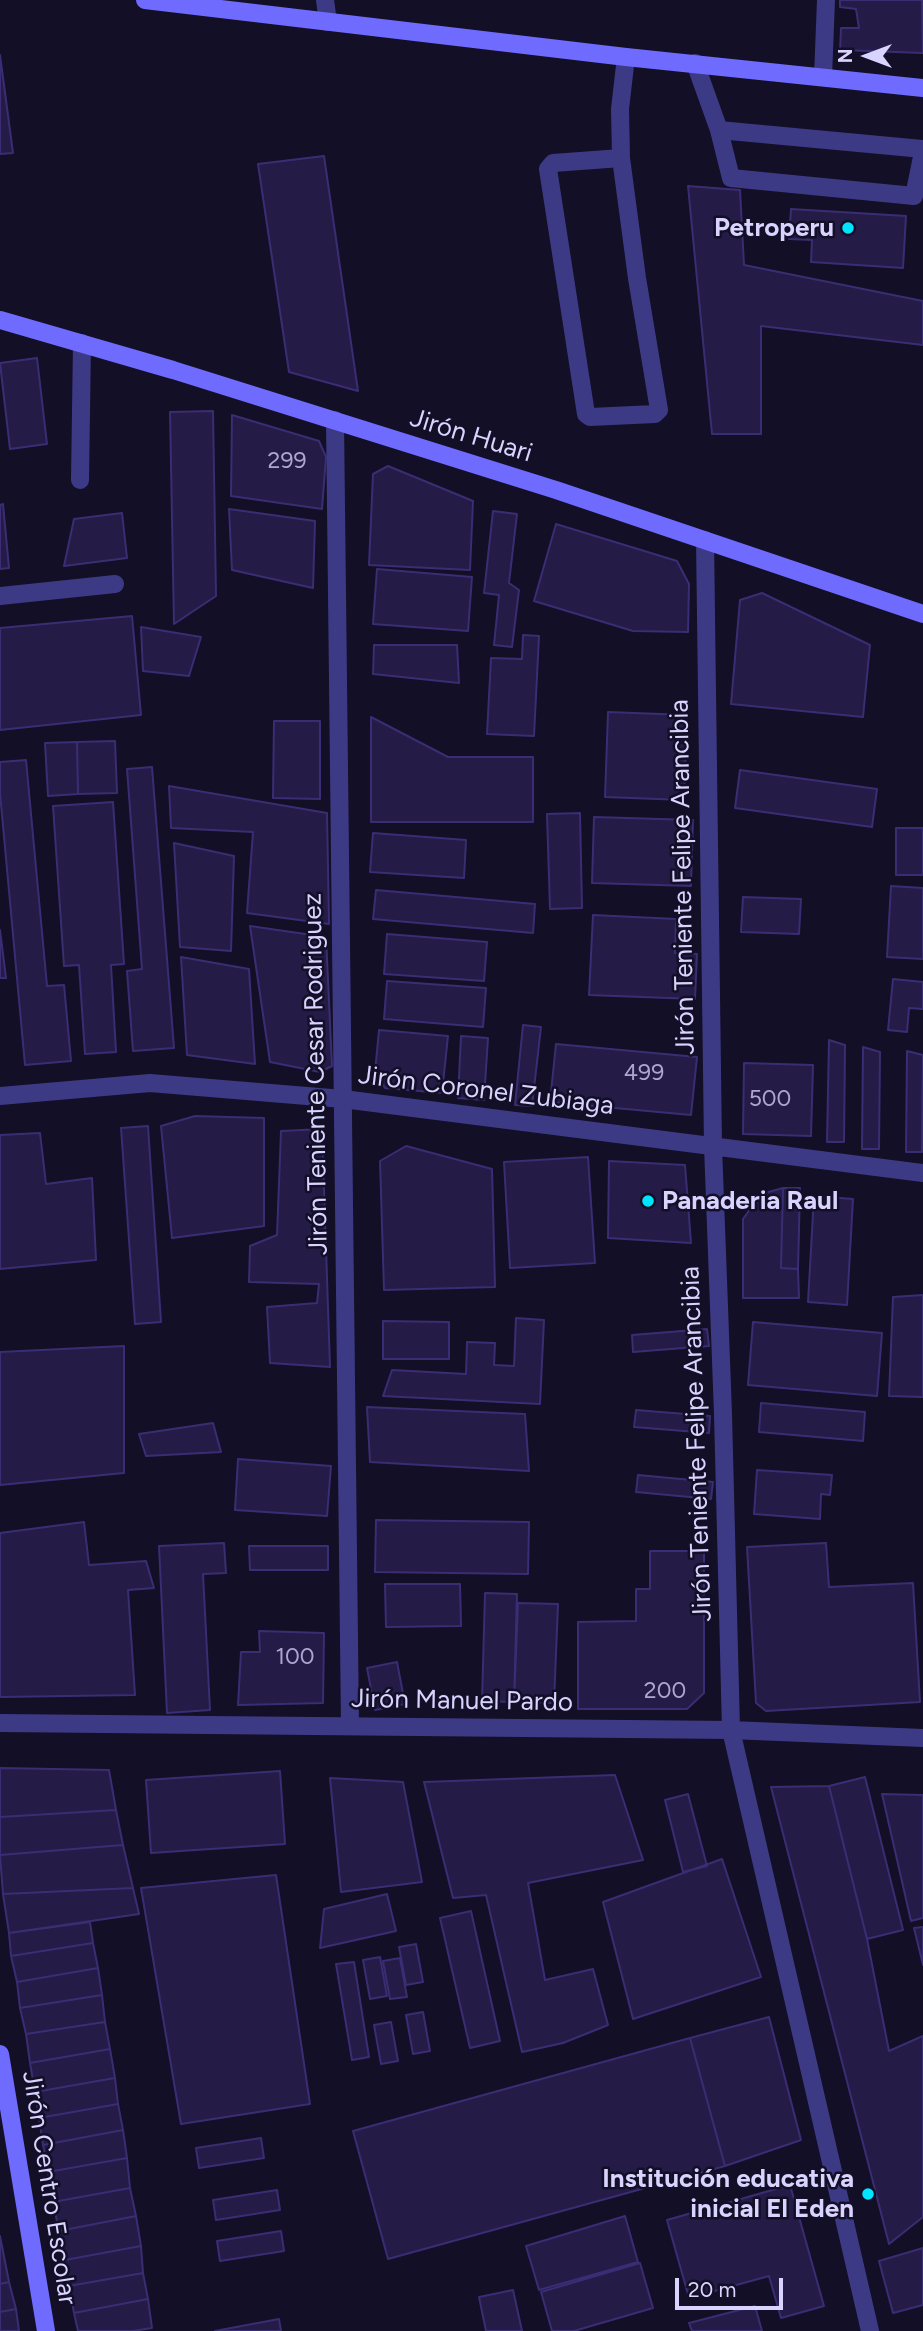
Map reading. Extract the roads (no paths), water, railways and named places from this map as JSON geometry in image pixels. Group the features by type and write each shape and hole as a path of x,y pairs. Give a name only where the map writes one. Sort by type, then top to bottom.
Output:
{"street":[{"path":"145,0 626,57 923,88"},
{"path":"325,0 328,22"},
{"path":"823,77 826,0"},
{"path":"621,158 553,163 548,169 586,414 590,417 655,414 659,410 621,158 620,109 626,57"},
{"path":"695,63 719,130 731,178 914,196 923,151 719,130"},
{"name":"Jirón Huari","path":"0,320 335,420 556,490 923,614"},
{"path":"80,480 82,343"},
{"name":"Jirón Teniente Cesar Rodriguez","path":"335,420 350,1726"},
{"name":"Jirón Teniente Felipe Arancibia","path":"705,540 713,1146 731,1730 870,2331"},
{"path":"0,596 116,584"},
{"name":"Jirón Coronel Zubiaga","path":"0,1096 150,1083 343,1099 923,1173"},
{"name":"Jirón Manuel Pardo","path":"0,1723 731,1730 923,1738"},
{"name":"Jirón Centro Escolar","path":"0,2054 46,2331"}],"place":[{"name":"Petroperu","path":"848,228"},
{"name":"Panaderia Raul","path":"648,1201"},
{"name":"Institución educativa inicial El Eden","path":"868,2194"}]}
